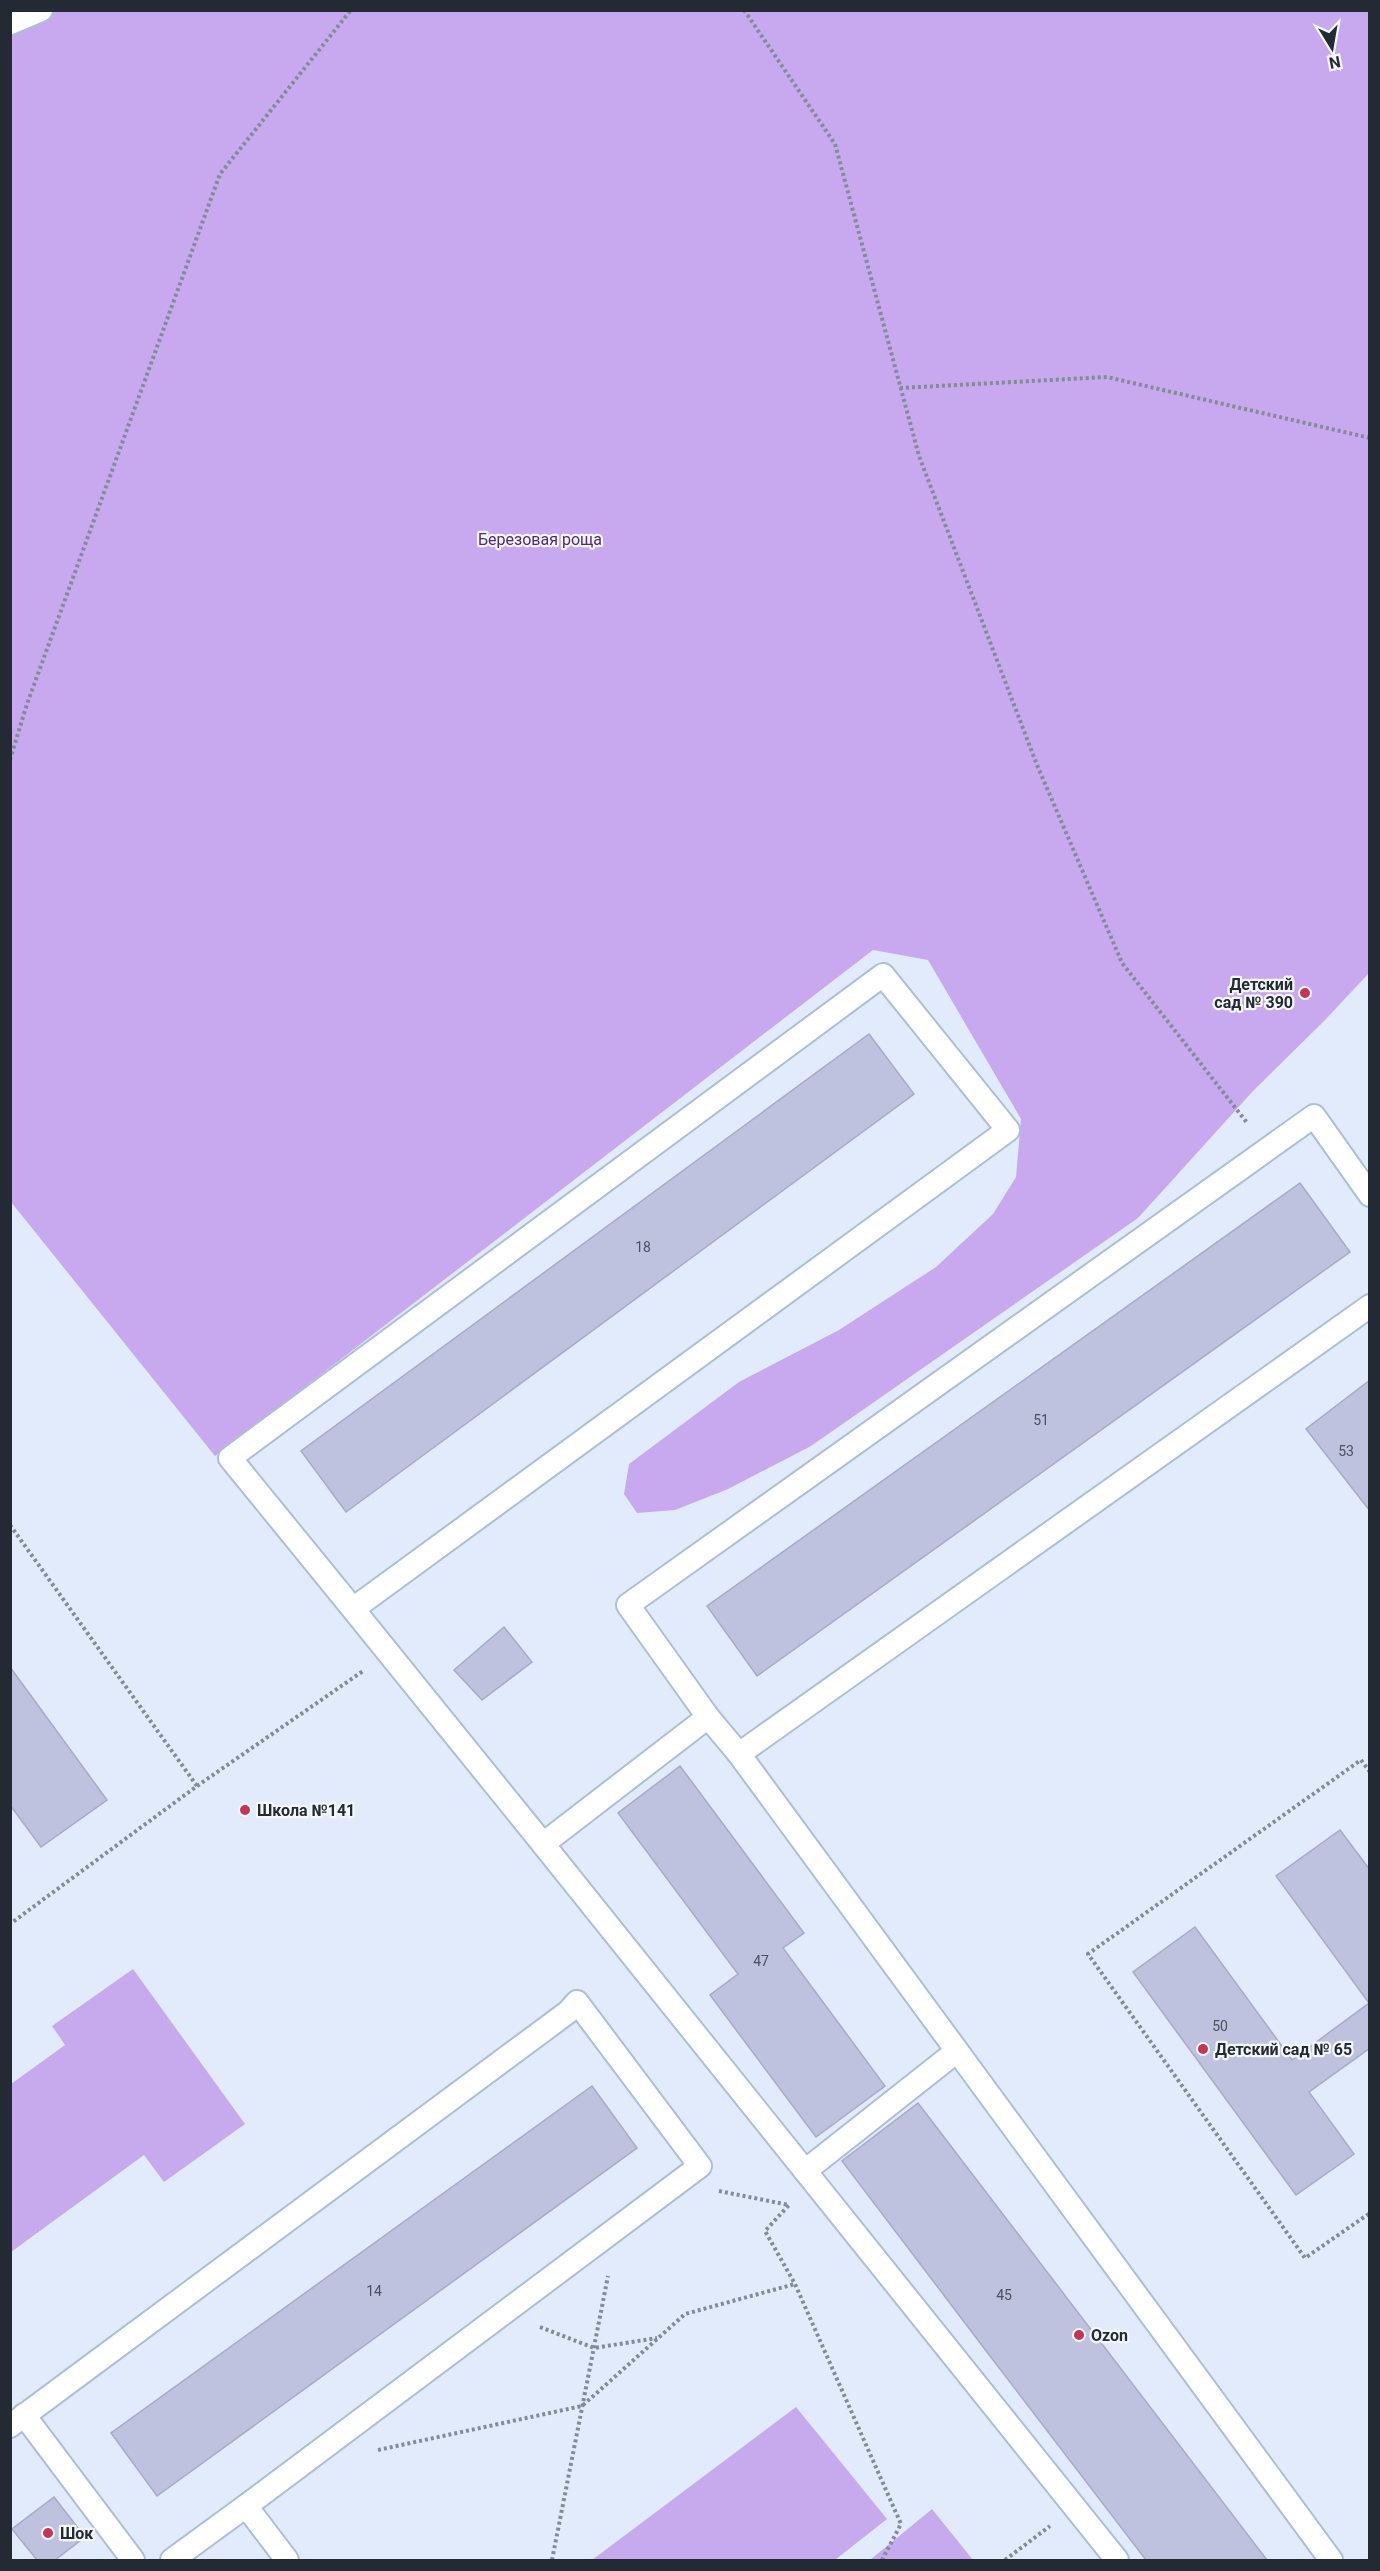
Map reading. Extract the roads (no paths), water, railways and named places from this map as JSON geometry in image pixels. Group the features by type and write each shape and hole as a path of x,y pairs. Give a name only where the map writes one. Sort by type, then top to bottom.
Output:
{"lane":[{"path":"10,23 41,10"},
{"path":"353,1608 1008,1130 883,975 230,1458 1117,2560"},
{"path":"1331,2560 739,1754 708,1717 628,1605 1314,1116 1370,1195"},
{"path":"739,1754 1370,1306"},
{"path":"543,1844 708,1717"},
{"path":"133,2560 17,2421 568,2012 577,2002 700,2166 172,2560"},
{"path":"805,2171 957,2051"},
{"path":"246,2505 287,2560"}],"place":[{"name":"Детский сад № 390","path":"1305,993"},
{"name":"Школа №141","path":"245,1810"},
{"name":"Детский сад № 65","path":"1203,2049"},
{"name":"Ozon","path":"1079,2335"},
{"name":"Шок","path":"48,2533"}],"park label":[{"name":"Березовая роща","path":"540,539"}]}
